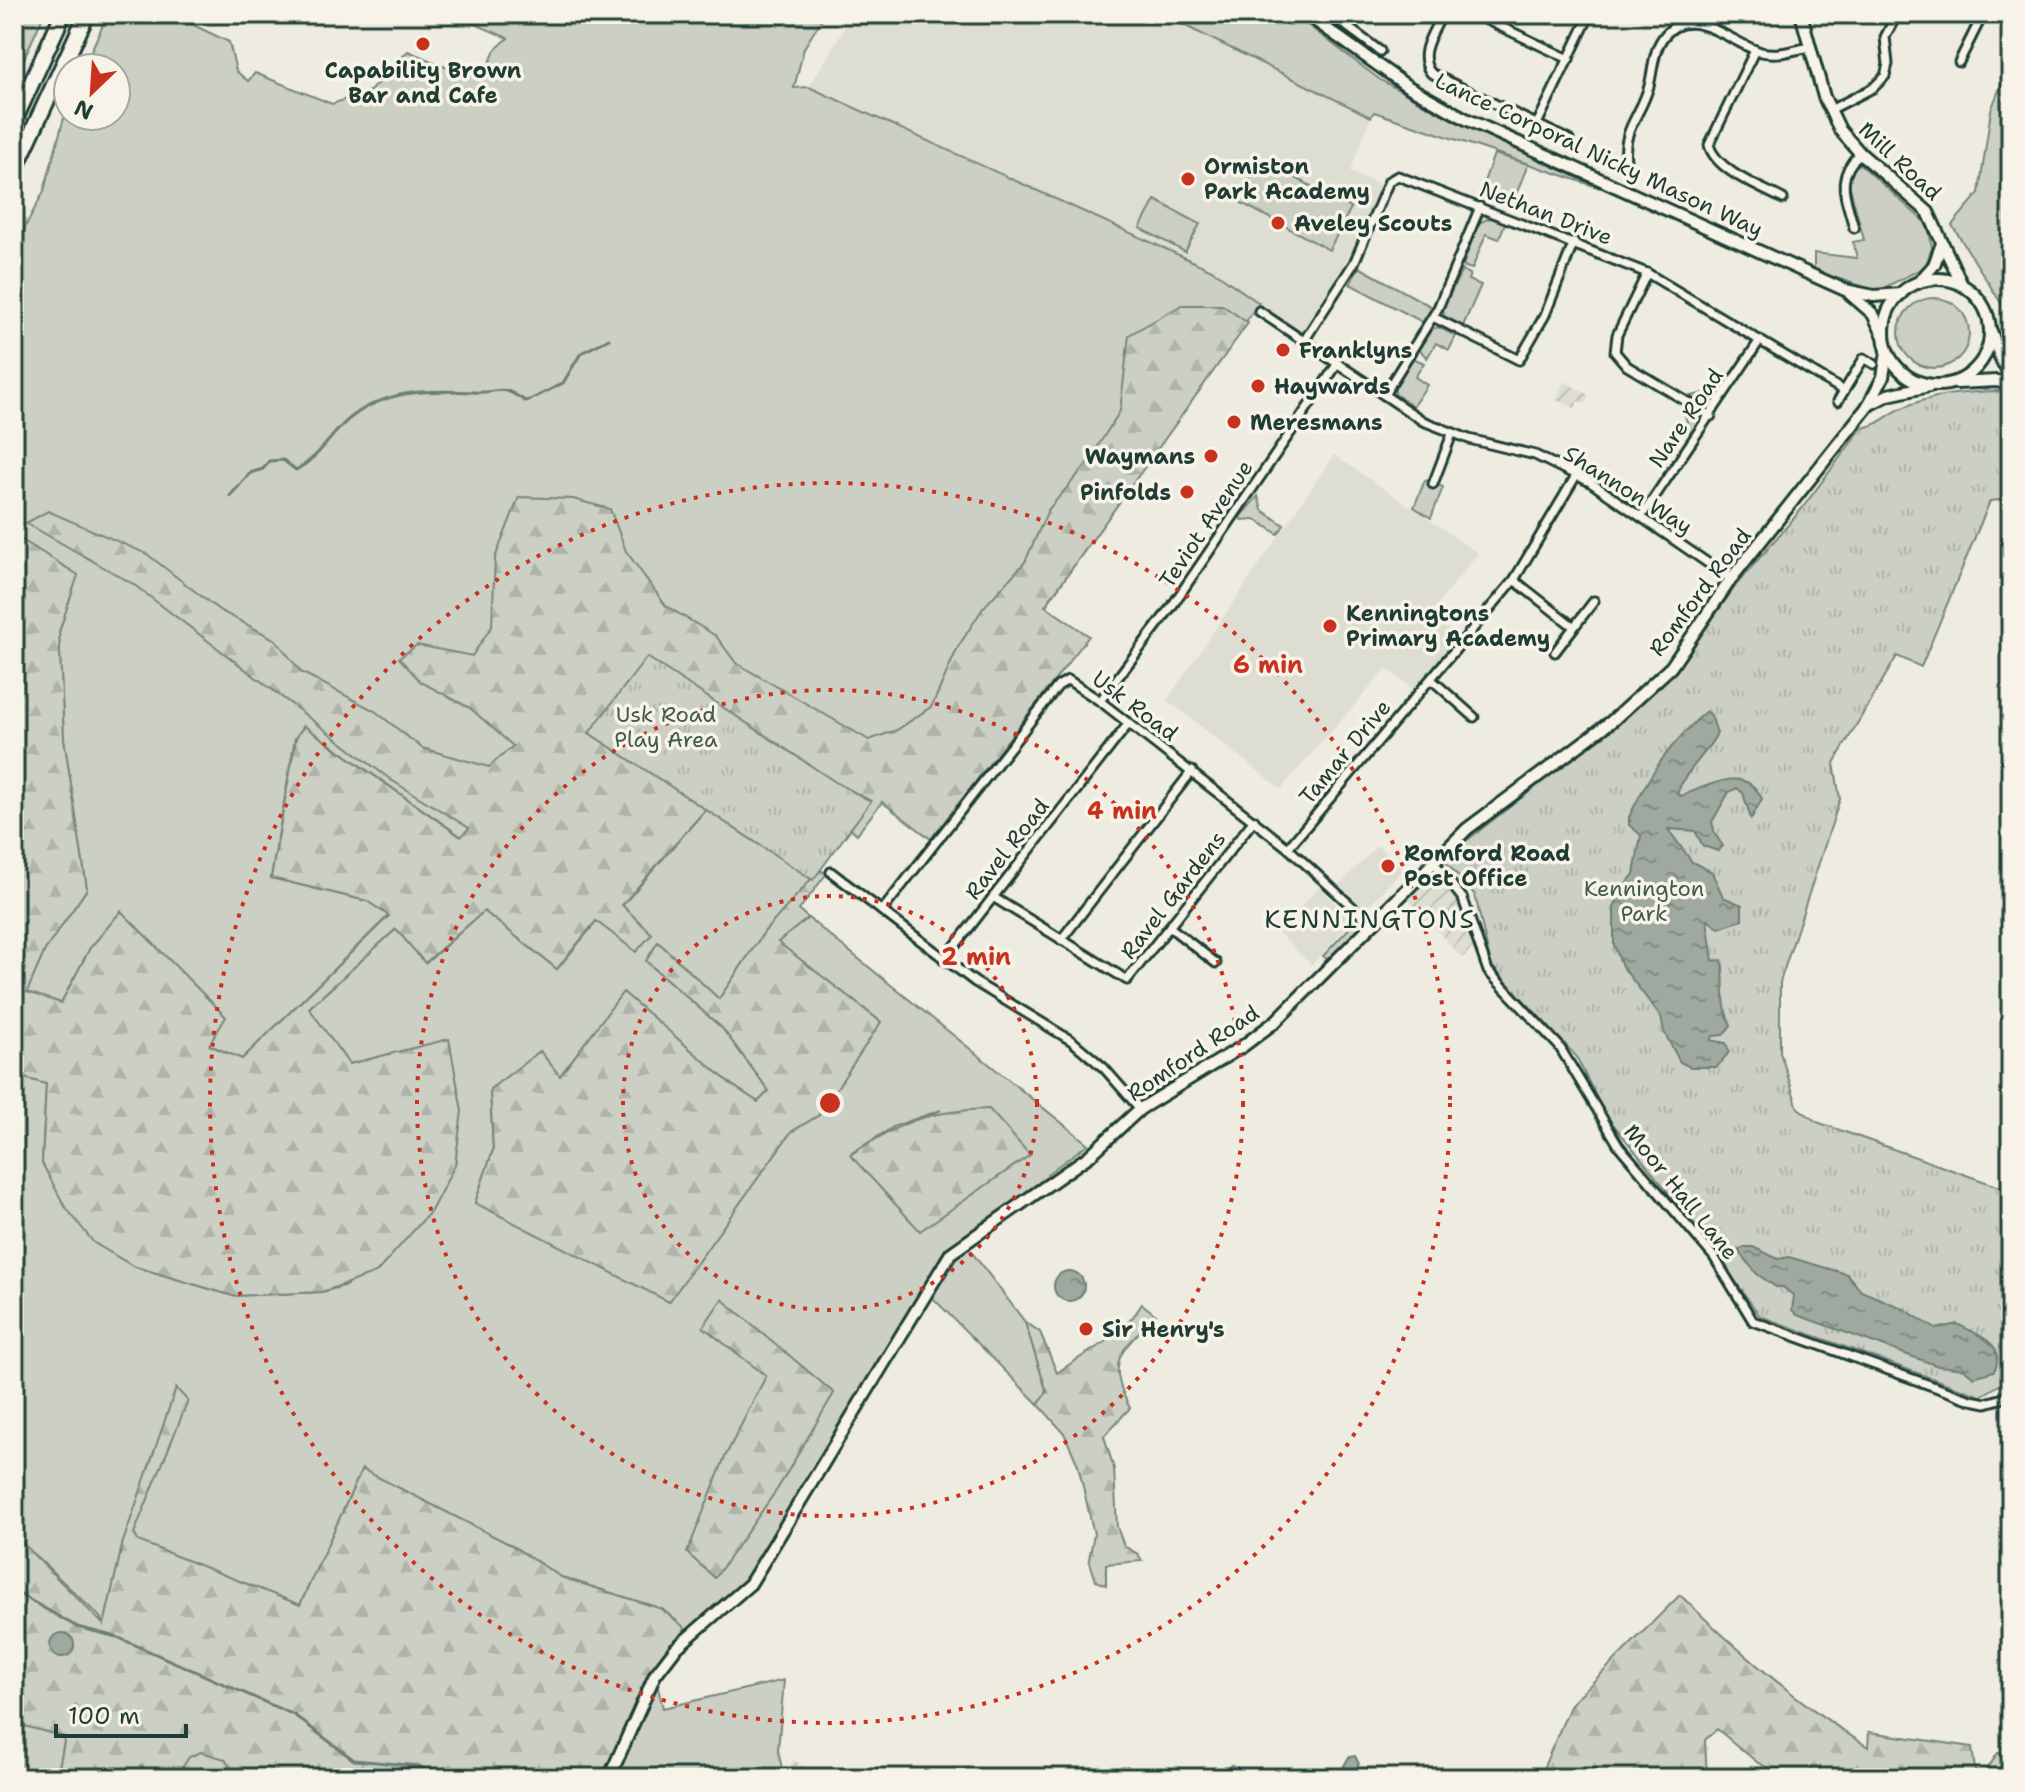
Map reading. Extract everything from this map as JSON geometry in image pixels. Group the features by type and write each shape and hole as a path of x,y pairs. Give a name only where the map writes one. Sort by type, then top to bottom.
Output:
{"highway":[{"path":"14,121 63,14"},
{"path":"14,171 87,14"}],"street":[{"name":"Lance Corporal Nicky Mason Way","path":"1306,14 1397,80 1466,119 1845,290 1874,296 1901,294"},
{"path":"1330,14 1380,51"},
{"path":"1442,14 1425,51 1424,59 1431,73 1569,140"},
{"path":"1474,14 1569,59"},
{"path":"1537,124 1590,14"},
{"name":"Mill Road","path":"1801,14 1830,110 1840,130 1860,153 1928,212 1941,246 1962,285"},
{"path":"1830,110 1873,88 1885,76 1888,64 1885,37 1897,14"},
{"path":"1959,62 1983,14"},
{"path":"1626,161 1623,140 1648,89 1663,37 1681,26 1703,24 1755,50 1775,54 1810,47"},
{"path":"1755,50 1709,145 1717,159 1746,180 1783,199"},
{"path":"1854,228 1843,177 1846,168 1860,153"},
{"name":"Nethan Drive","path":"1304,341 1349,272 1393,176 1574,242 1647,273 1844,391"},
{"path":"1384,395 1433,317 1480,207"},
{"path":"1433,317 1519,360 1545,315 1574,242"},
{"path":"1931,386 1902,372 1887,352 1885,338 1888,315 1901,294 1918,283 1934,265 1941,246"},
{"path":"1647,273 1617,335 1615,352 1627,366 1711,416"},
{"path":"1918,283 1936,279 1962,285 1984,307 2002,362 2011,374"},
{"name":"Lance Corporal Nicky Mason Way","path":"1845,290 1873,314 1885,338"},
{"name":"Shannon Way","path":"1259,311 1423,421 1452,434 1535,455 1577,474 1731,579"},
{"path":"1955,383 1981,362 1991,331"},
{"name":"Nare Road","path":"1641,517 1760,340"},
{"name":"Romford Road","path":"609,1778 655,1675 675,1649 750,1584 951,1253 1089,1156 1140,1109 1257,1036 1331,969 1370,923 1491,809 1612,721 1662,676 1688,647 1731,579 1868,406 1883,377 1887,352"},
{"path":"1838,401 1864,358 1874,364"},
{"name":"Teviot Avenue","path":"1100,701 1172,606 1338,363"},
{"path":"1868,406 1888,395 1931,386 1997,381 2011,384"},
{"path":"1433,484 1452,434"},
{"name":"Tamar Drive","path":"1288,848 1514,580 1577,474"},
{"path":"1514,580 1574,627"},
{"path":"1555,652 1594,601"},
{"path":"1431,679 1474,717"},
{"name":"Usk Road","path":"882,911 1058,686 1068,680 1100,701 1254,820 1370,923"},
{"name":"Ravel Road","path":"944,960 1129,723"},
{"path":"1061,940 1192,771"},
{"name":"Ravel Gardens","path":"993,897 1127,980 1254,820"},
{"name":"Moor Hall Lane","path":"1433,861 1463,899 1488,971 1559,1046 1619,1146 1714,1257 1753,1321 1971,1400 1986,1403 2011,1396"},
{"path":"831,872 944,960 1072,1041 1104,1068 1140,1109"},
{"path":"1171,928 1216,963"}],"shaded area":[{"name":"Ormiston Park Academy","path":"853,14 1161,14 1371,117 1350,172 1380,185 1351,254 1304,333 1212,270 809,87"},
{"path":"1564,381 1589,395 1585,404 1578,401 1575,408 1556,400"},
{"name":"Kenningtons Primary Academy","path":"1334,455 1478,553 1430,614 1458,638 1414,690 1387,668 1281,789 1167,700"},
{"path":"1378,845 1403,870 1365,909 1339,885"},
{"path":"1439,875 1462,904 1475,946 1462,958 1406,897 1421,880"},
{"path":"1319,887 1348,916 1345,929 1312,965 1277,932"},
{"path":"793,1760 824,1778 784,1778"}],"green space":[{"path":"14,14 44,14 14,81"},
{"path":"108,14 188,14 185,21 229,42 236,71 248,81 255,73 332,104 370,91 408,51 464,75 485,75 495,50 508,38 452,14 825,14 804,48 794,88 809,87 1212,270 1259,303 1045,607 882,802 837,783 462,837 304,726 295,738 271,878 367,901 389,915 242,1059 209,1045 90,948 61,1003 26,992 45,950 87,889 64,739 59,632 77,575 14,535 14,248 44,191 60,132 132,132 132,52 90,52"},
{"path":"1161,14 1293,14 1379,79 1451,119 1600,188 1374,112 1371,117"},
{"path":"2011,60 2011,319 1952,225 1979,193 1991,110"},
{"path":"1494,154 1528,164 1512,205 1480,193"},
{"path":"1261,159 1351,208 1329,250 1238,201"},
{"path":"1860,164 1928,225 1932,248 1925,267 1878,291 1814,271 1814,253 1857,258 1853,242 1864,240 1847,176"},
{"path":"1155,200 1200,224 1185,252 1140,228"},
{"path":"1491,217 1505,223 1499,239 1486,234 1472,269 1463,266 1477,224"},
{"path":"1359,267 1432,307 1424,323 1350,284"},
{"path":"1462,270 1470,274 1468,280 1481,285 1463,326 1444,316 1443,308"},
{"path":"1927,298 1941,298 1963,313 1969,333 1967,346 1959,358 1941,368 1927,368 1905,353 1899,340 1899,326 1914,304"},
{"path":"1182,305 1222,305 1248,323 1045,606 1089,636 931,839 882,802 857,834 850,828 870,801 837,783 589,733 706,809 622,905 652,934 636,952 596,921 557,969 484,911 425,963 396,929 309,1008 349,1064 449,1039 462,1111 455,1165 431,1211 376,1273 322,1292 233,1296 133,1266 94,1243 64,1205 42,1163 46,1084 14,1075 14,535 78,575 59,632 64,739 87,889 45,950 27,992 61,1003 90,948 121,911 226,1017 209,1045 242,1059 389,916 367,901 271,878 296,738 304,726 461,837 469,828 391,780 133,584 26,523 48,511 147,554 219,610 276,640 301,672 375,711 422,748 489,767 513,746 470,708 421,682 399,658 417,645 472,656 492,626 495,558 519,497 573,499 610,509 626,551 666,606 716,636 736,663 869,740 897,730 932,706 958,647 983,608 1025,562 1048,510 1086,465 1120,411 1129,335"},
{"path":"1438,327 1456,336 1449,350 1436,343 1427,358 1419,349 1432,329"},
{"path":"1413,358 1424,363 1415,377 1427,385 1413,406 1395,394 1395,385"},
{"path":"1719,390 1711,405 1705,405 1691,396"},
{"name":"Kennington Park","path":"1999,391 2011,395 2011,499 1990,501 1921,667 1897,656 1834,763 1840,799 1780,982 1780,1052 1798,1108 1817,1122 2011,1191 2011,1378 1981,1396 1760,1316 1698,1229 1604,1113 1576,1056 1491,965 1475,895 1443,859 1615,725 1676,671 1737,584 1800,511 1862,428 1924,400 1961,393"},
{"path":"1683,406 1698,415 1700,421 1690,435"},
{"path":"1425,480 1443,487 1431,518 1414,507"},
{"path":"1258,496 1262,510 1284,525 1278,534 1255,519 1242,520 1240,517"},
{"name":"Usk Road Play Area","path":"647,657 837,783 871,801 813,880 589,733"},
{"path":"706,809 813,880 765,931 719,999 658,942 646,961 722,1028 769,1091 758,1102 732,1085 623,993 559,1077 490,1089 493,1150 475,1203 698,1259 791,1132 819,1115 880,1021 777,942 808,918 1088,1144 1047,1174 1052,1182 964,1242 1025,1322 1047,1393 1038,1404 927,1292 759,1571 687,1638 662,1609 561,1577 511,1545 362,1469 300,1605 137,1541 134,1533 123,1542 104,1626 100,1617 14,1535 14,1075 46,1084 42,1163 133,1266 233,1296 322,1292 347,1285 349,1064 308,1009 396,929 426,963 484,911 557,969 597,921 622,906","holes":["941,1110 850,1154 895,1126"]},
{"path":"819,870 827,873 799,910 808,918 778,942 881,1022 819,1115 791,1132 669,1302 475,1203 493,1150 490,1089 540,1051 560,1076 623,992 732,1085 758,1102 769,1091 722,1028 646,961 658,942 719,999 765,931"},
{"path":"1357,920 1362,921 1353,938 1328,960 1323,956"},
{"path":"989,1109 1030,1155 920,1231 850,1155 915,1120 948,1112"},
{"path":"722,1299 834,1393 778,1488 715,1578 687,1553 725,1457 766,1376 703,1327"},
{"path":"1142,1304 1156,1315 1126,1347 1118,1367 1118,1378 1130,1408 1104,1436 1114,1469 1117,1527 1124,1546 1138,1554 1142,1561 1106,1564 1106,1585 1096,1581 1089,1559 1094,1534 1078,1465 1064,1433 1038,1404 1047,1392 1025,1322 1040,1332 1057,1373 1114,1336"},
{"path":"176,1388 188,1401 134,1533 138,1541 300,1605 362,1469 511,1545 561,1577 662,1609 684,1627 687,1638 648,1689 609,1778 233,1778 234,1774 176,1778 57,1778 65,1737 14,1723 14,1535 104,1625 123,1542"},
{"path":"1680,1595 1770,1676 1868,1747 1869,1732 1972,1747 1976,1778 1790,1778 1758,1763 1717,1729 1705,1740 1707,1778 1539,1778 1571,1704"},
{"path":"784,1680 778,1750 784,1778 615,1778 657,1684 663,1708"},
{"path":"14,1723 65,1737 57,1778 14,1778"},
{"path":"201,1752 225,1759 234,1774 233,1778 176,1778 189,1757"},
{"path":"1998,1753 2011,1756 2011,1778 1981,1778"}],"water":[{"path":"1706,711 1711,715 1717,733 1677,794 1681,796 1714,783 1736,780 1755,788 1762,799 1751,819 1743,793 1737,788 1729,792 1712,822 1723,846 1718,851 1703,846 1695,831 1668,829 1692,862 1712,872 1723,897 1742,905 1742,920 1719,928 1707,920 1713,961 1722,960 1724,1001 1731,1025 1723,1035 1713,1036 1711,1040 1726,1043 1729,1052 1717,1067 1690,1067 1680,1062 1664,1032 1661,1017 1622,966 1614,945 1614,908 1619,893 1634,874 1641,835 1629,825 1629,817 1662,760"},
{"path":"1753,1247 1778,1259 1789,1257 1847,1274 1861,1291 1902,1308 1936,1329 1957,1324 1994,1347 1997,1362 1994,1371 1974,1377 1964,1369 1938,1366 1797,1315 1792,1310 1794,1296 1757,1274 1738,1251"},
{"path":"1069,1271 1080,1275 1084,1286 1080,1297 1069,1301 1058,1297 1054,1286 1058,1275"},
{"path":"62,1633 73,1640 74,1645 67,1656 62,1657 51,1650 50,1645 57,1634"},
{"path":"1355,1756 1359,1764 1349,1778 1337,1778 1349,1757"},
{"path":"1231,1765 1258,1778 1217,1778"}],"waterway":[{"path":"230,496 250,473 263,469 269,461 283,460 296,470 304,465 349,419 378,402 424,392 500,390 525,401 530,400 563,383 581,353 609,339"},
{"path":"14,1591 77,1627 117,1637 294,1715 354,1760 419,1766 438,1778"}],"place":[{"name":"Capability Brown Bar and Cafe","path":"423,44"},
{"name":"Ormiston Park Academy","path":"1188,179"},
{"name":"Aveley Scouts","path":"1278,223"},
{"name":"Franklyns","path":"1283,350"},
{"name":"Haywards","path":"1258,386"},
{"name":"Meresmans","path":"1234,422"},
{"name":"Waymans","path":"1211,456"},
{"name":"Pinfolds","path":"1187,492"},
{"name":"Kenningtons Primary Academy","path":"1330,626"},
{"name":"Romford Road Post Office","path":"1388,866"},
{"name":"Sir Henry's","path":"1086,1329"}],"district":[{"name":"KENNINGTONS","path":"1370,918"}]}
